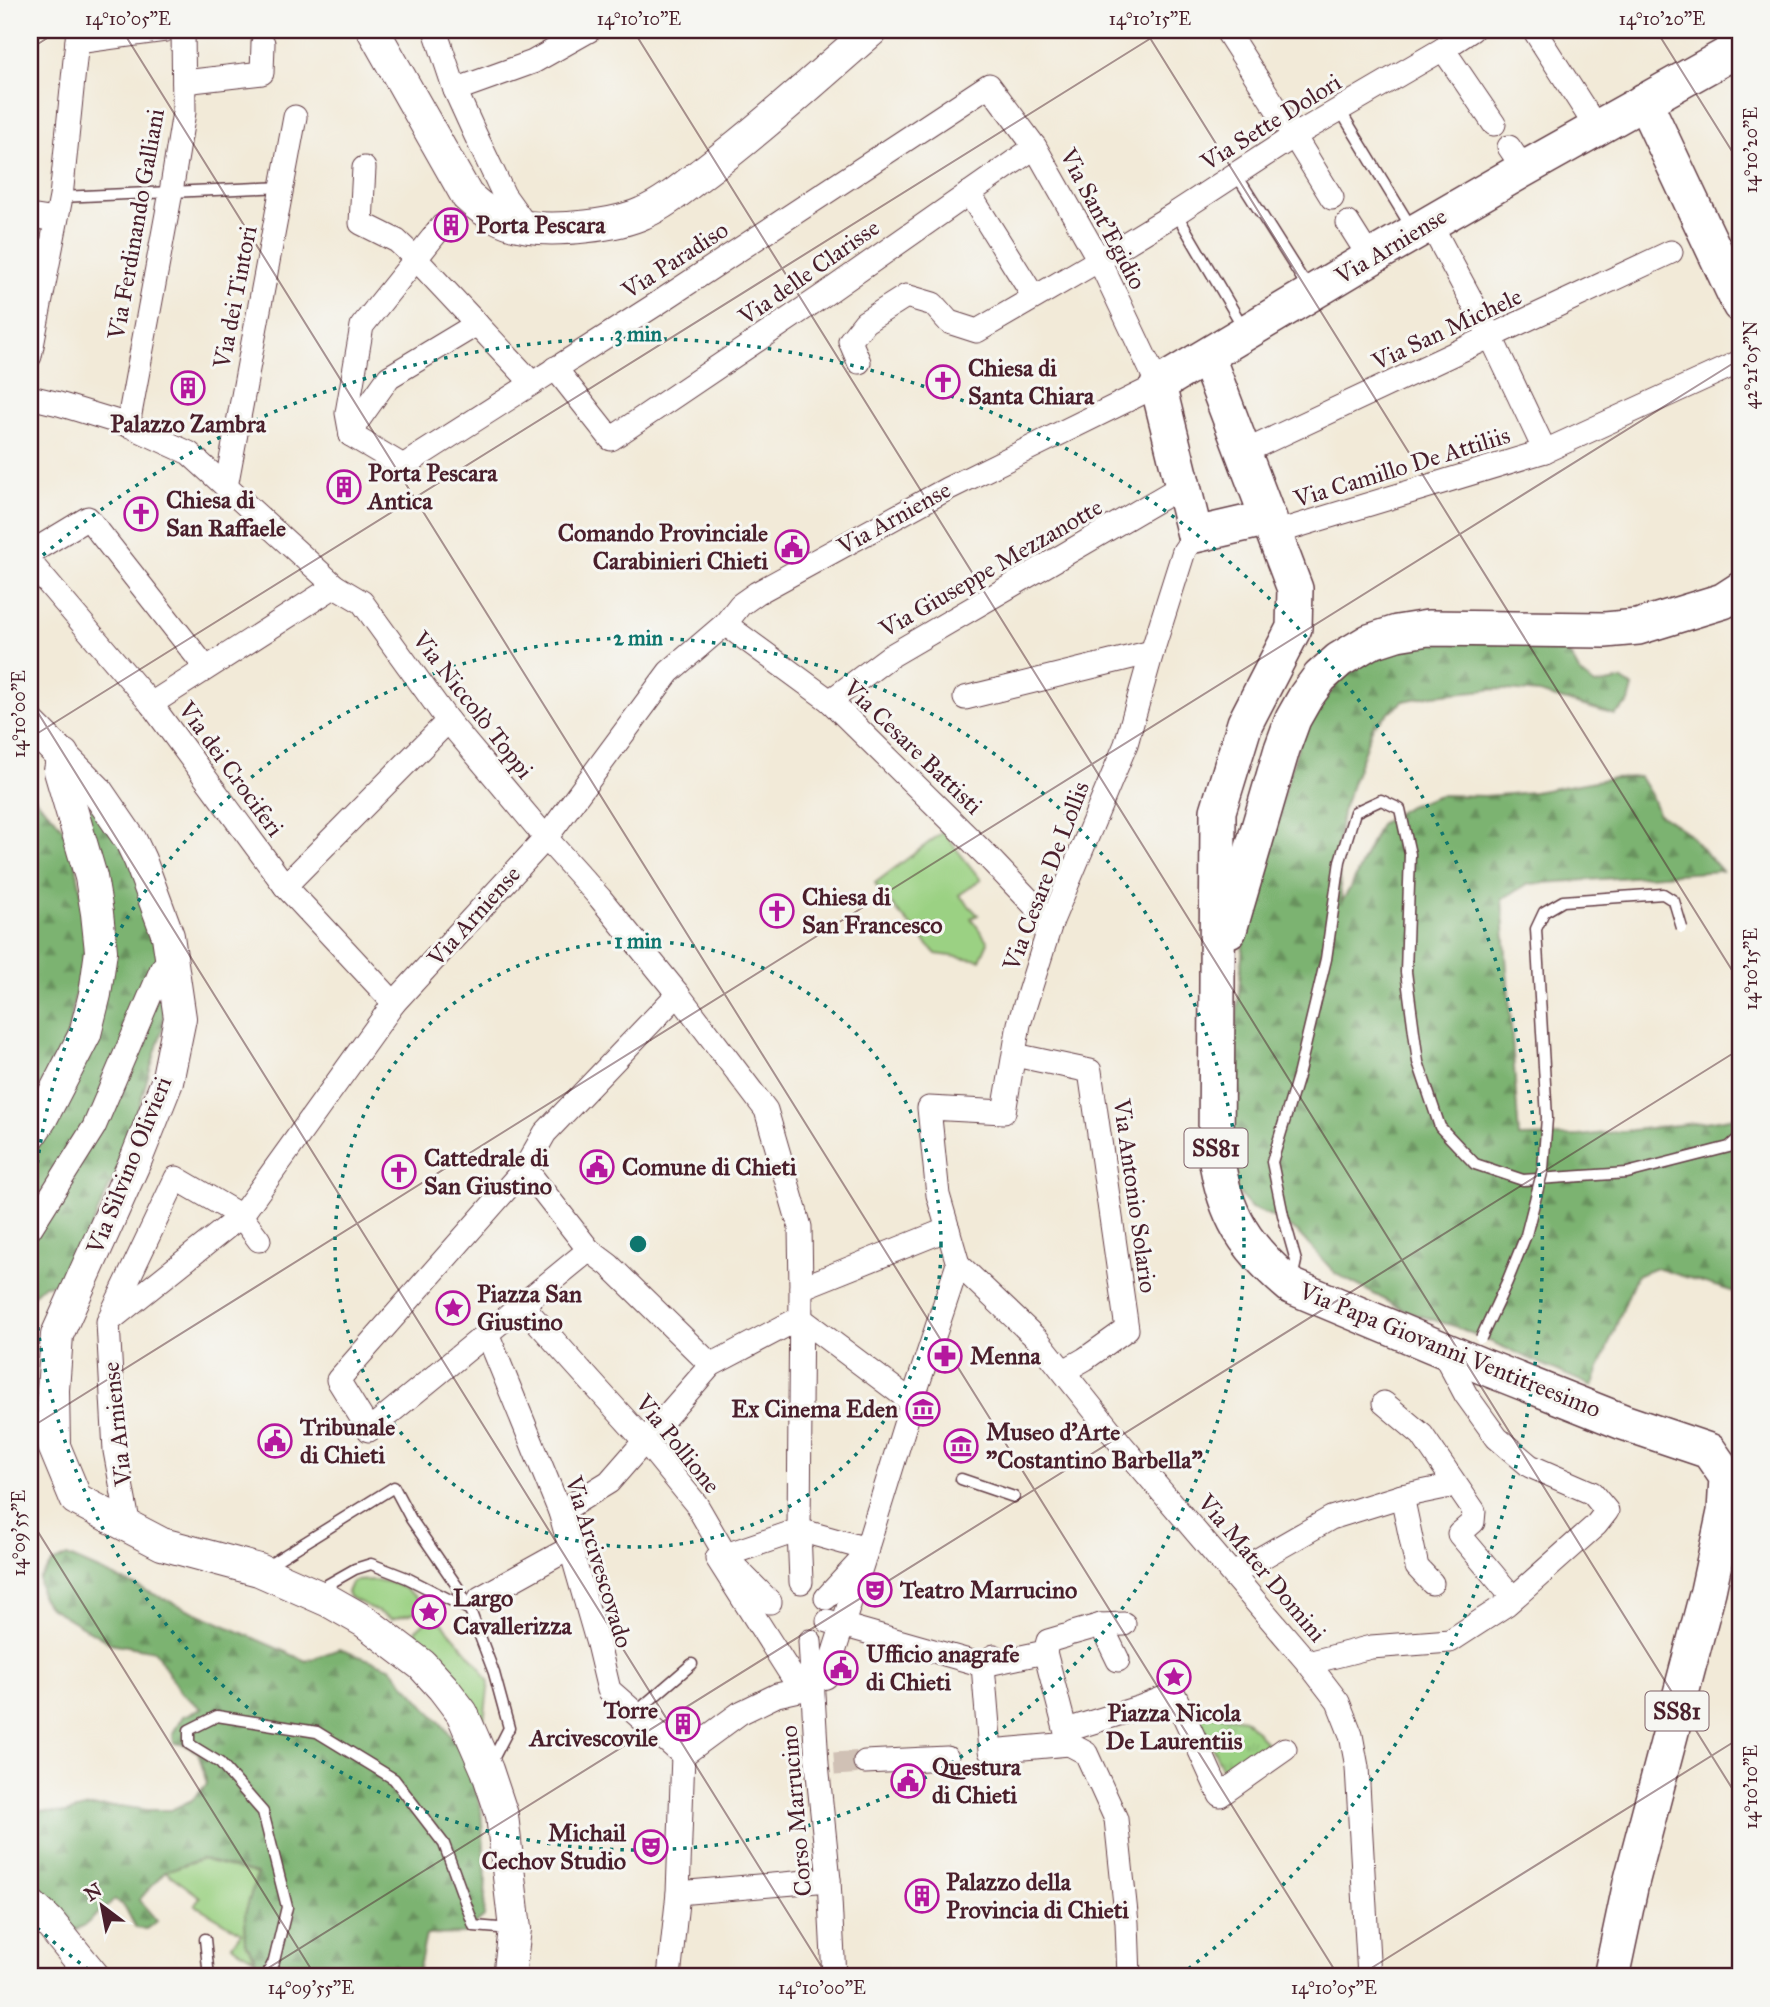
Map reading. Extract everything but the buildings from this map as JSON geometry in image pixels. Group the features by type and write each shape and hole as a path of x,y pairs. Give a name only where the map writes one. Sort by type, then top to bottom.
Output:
{"main road":[{"name":"Via Arniense","path":"1158,385 1422,228 1516,158 1596,127 1740,48"},
{"path":"1644,101 1740,305"},
{"name":"Via Papa Giovanni Ventitreesimo","path":"1207,357 1295,589 1294,628 1245,723 1218,811 1216,1156 1220,1185 1231,1214 1247,1242 1269,1267 1291,1286 1463,1349 1623,1422 1709,1451 1727,1477 1725,1512 1708,1591 1631,1883 1611,1977"},
{"path":"1158,385 1195,535 1271,525"},
{"path":"1216,985 1233,912 1293,719 1320,677 1339,660 1369,642 1397,633 1428,628 1605,630 1638,626 1723,601 1740,590"}],"street":[{"path":"30,356 61,197 77,36 165,30"},
{"name":"Via Ferdinando Galliani","path":"128,425 184,112 183,30"},
{"path":"373,30 467,196 481,209 527,227 575,227 621,221 660,204 746,140 872,30"},
{"path":"435,30 455,90 475,134 504,195 527,227"},
{"path":"455,90 533,62 590,30"},
{"path":"1226,30 1332,198"},
{"name":"Via Sette Dolori","path":"859,362 850,341 865,323 906,296 933,304 948,321 977,331 1176,214 1294,136 1472,30"},
{"path":"1534,30 1596,127"},
{"path":"184,82 262,73 262,43"},
{"path":"1443,49 1494,124"},
{"name":"Via Sant'Egidio","path":"989,85 1035,147 1099,260 1158,385"},
{"name":"Via Paradiso","path":"352,435 403,466 989,85"},
{"name":"Via dei Tintori","path":"226,487 295,117"},
{"name":"Via delle Clarisse","path":"555,369 611,439 1035,147"},
{"path":"364,168 361,223 397,241 416,258 531,383"},
{"path":"969,193 1034,297"},
{"path":"352,435 347,413 358,325 467,196"},
{"path":"30,216 56,220"},
{"path":"1348,223 1370,258"},
{"path":"1422,228 1490,337 1545,451"},
{"name":"Via San Michele","path":"1244,452 1671,252"},
{"path":"352,435 357,422 388,377 477,324"},
{"name":"Via Camillo De Attiliis","path":"1271,525 1545,451 1735,364"},
{"name":"Via Arniense","path":"108,1322 241,1216 394,1003 545,838 670,672 725,624 740,606 757,593 947,489 1158,385"},
{"path":"30,397 128,425 188,453 335,586 151,704"},
{"name":"Via Giuseppe Mezzanotte","path":"830,701 888,657 1182,486"},
{"path":"30,553 88,518 206,668"},
{"name":"Via Cesare De Lollis","path":"958,1264 938,1195 929,1108 1004,1112 1019,1024 1051,923 1126,744 1184,551 1195,535"},
{"name":"Via dei Crociferi","path":"30,562 151,704 285,886 394,1003"},
{"name":"Via Niccolò Toppi","path":"335,586 362,602 448,720 545,838"},
{"name":"Via Cesare Battisti","path":"725,624 830,701 1051,923"},
{"path":"965,698 1152,652"},
{"path":"285,886 448,720"},
{"name":"Via Silvino Olivieri","path":"30,724 96,790 131,841 168,936 180,1018 167,1083 137,1157 57,1335 53,1390 54,1446 76,1499 129,1527"},
{"path":"30,1135 85,1034 101,951 90,877 60,771 63,755"},
{"path":"545,838 600,898 678,994 766,1110 800,1227 801,1582"},
{"path":"30,1229 94,1127 162,968 172,960"},
{"path":"589,1250 369,1430 338,1380 525,1168 545,1133 678,994"},
{"name":"Via Antonio Solario","path":"1015,1055 1090,1072 1127,1329 1064,1371"},
{"path":"525,1168 589,1250 609,1265 711,1365"},
{"name":"Via Arniense","path":"129,1527 115,1451 108,1322 176,1178 241,1216"},
{"path":"241,1216 259,1240"},
{"path":"801,1288 948,1229"},
{"path":"826,1598 864,1557 899,1459 912,1402 958,1264"},
{"name":"Via Mater Domini","path":"958,1264 1038,1340 1121,1444 1308,1663 1338,1702 1351,1735 1357,1767 1369,1977"},
{"name":"Via Pollione","path":"522,1304 645,1441 696,1504 729,1560 770,1602"},
{"path":"800,1318 912,1402"},
{"path":"560,1512 609,1482 711,1365 800,1318"},
{"name":"Via Arcivescovado","path":"487,1333 560,1512 609,1690 683,1755"},
{"path":"1308,1663 1371,1647 1450,1641 1513,1598 1597,1525 1607,1511 1592,1493 1524,1470 1466,1395 1463,1349"},
{"path":"1384,1403 1422,1435 1455,1485 1477,1508 1473,1521 1459,1534 1513,1598"},
{"path":"1233,1574 1331,1518 1402,1496 1455,1485"},
{"path":"1402,1496 1418,1567 1432,1583"},
{"path":"129,1527 162,1544 259,1570 313,1593 365,1621 422,1665 443,1688 461,1713 487,1770 502,1815 515,1929 509,1977"},
{"path":"812,1684 797,1684 717,1558 799,1530 867,1549"},
{"path":"475,1604 570,1548"},
{"path":"669,1977 678,1893 683,1755 740,1713 777,1695 826,1677 835,1623 867,1549"},
{"path":"835,1623 826,1598 811,1584 791,1583 775,1593 770,1602 769,1621 780,1637 790,1642 810,1641 835,1623 983,1665 1101,1625 1124,1624"},
{"path":"1101,1625 1118,1660"},
{"path":"1058,1640 1068,1737 1086,1753 1116,1819 1127,1923 1129,1975"},
{"name":"Corso Marrucino","path":"810,1641 812,1684 826,1764 834,1977"},
{"path":"983,1665 990,1751 1068,1737 1174,1694 1220,1795 1285,1749"},
{"path":"865,1762 947,1758"},
{"path":"678,1893 829,1880"},
{"path":"36,1920 94,1977"}],"lane":[{"path":"1340,110 1422,228"},
{"path":"1236,174 1312,294"},
{"path":"61,197 283,187"},
{"path":"1176,214 1246,332"},
{"path":"1291,1286 1296,1261 1272,1162 1298,1076 1326,959 1339,861 1356,812 1381,800 1400,809 1410,854 1406,971 1418,1062 1440,1127 1475,1164 1523,1180 1626,1173 1729,1147 1740,1137"},
{"path":"1463,1349 1507,1282 1526,1235 1543,1168 1547,1118 1536,929 1544,912 1563,901 1663,894 1674,901 1682,928"},
{"path":"961,1479 1014,1497"},
{"path":"259,1570 394,1488 411,1520 459,1589 475,1604 509,1728 487,1770"},
{"path":"313,1593 355,1569 371,1564 475,1604"},
{"path":"635,1713 692,1664"},
{"path":"266,1977 274,1961 287,1907 263,1812 219,1763 189,1744 190,1730 217,1716 317,1732 394,1779 444,1844 474,1926 515,1929"},
{"path":"205,1939 209,1977"}],"green space":[{"path":"1431,641 1563,642 1580,673 1595,685 1622,680 1633,687 1629,702 1615,715 1539,693 1497,689 1433,695 1404,701 1373,726 1342,812 1336,856 1342,901 1380,824 1409,806 1440,795 1485,796 1534,792 1612,778 1640,777 1658,813 1688,833 1722,871 1528,884 1502,899 1519,1137 1579,1136 1740,1116 1740,1296 1738,1293 1656,1268 1636,1276 1592,1386 1457,1327 1408,1312 1336,1274 1298,1233 1274,1217 1251,1208 1234,1188 1228,1119 1244,933 1262,881 1268,844 1303,731 1339,681 1372,658"},
{"path":"30,790 71,840 93,953 75,995 66,1045 30,1123"},
{"path":"84,808 100,809 136,868 165,982 163,1027 125,1152 66,1284 44,1285 30,1298 30,1156 52,1125 97,1039"},
{"path":"943,832 981,880 959,895 978,915 971,918 988,942 980,960 936,954 875,883"},
{"path":"67,1556 306,1661 339,1649 390,1667 445,1728 470,1764 481,1809 486,1877 484,1917 464,1934 426,1935 417,1977 255,1977 255,1958 246,1943 245,1914 257,1874 201,1859 165,1871 139,1900 157,1921 146,1929 136,1928 125,1907 114,1900 85,1925 71,1932 30,1882 30,1810 65,1813 89,1807 120,1806 171,1810 192,1800 207,1784 198,1752 174,1743 173,1733 183,1716 202,1709 180,1692 155,1651 110,1643 48,1606 41,1596 39,1579 52,1563"},
{"path":"375,1580 405,1589 420,1601 420,1608 416,1612 392,1619 349,1597 347,1592 351,1583"},
{"path":"438,1618 477,1663 489,1682 482,1722 439,1662 416,1640 416,1630 425,1622"},
{"path":"1197,1713 1245,1719 1274,1751 1226,1777"},
{"path":"201,1859 257,1873 245,1914 246,1943 255,1960 232,1945 242,1933 195,1905 200,1897 165,1871"}],"tunnel":[{"path":"834,1764 865,1762"}],"place":[{"name":"Porta Pescara","path":"451,225"},
{"name":"Chiesa di Santa Chiara","path":"943,382"},
{"name":"Palazzo Zambra","path":"188,388"},
{"name":"Porta Pescara Antica","path":"344,487"},
{"name":"Chiesa di San Raffaele","path":"141,514"},
{"name":"Comando Provinciale Carabinieri Chieti","path":"792,547"},
{"name":"Chiesa di San Francesco","path":"777,911"},
{"name":"Comune di Chieti","path":"597,1167"},
{"name":"Cattedrale di San Giustino","path":"399,1172"},
{"name":"Piazza San Giustino","path":"453,1308"},
{"name":"Menna","path":"945,1356"},
{"name":"Ex Cinema Eden","path":"923,1409"},
{"name":"Tribunale di Chieti","path":"275,1441"},
{"name":"Museo d'Arte \"Costantino Barbella\"","path":"961,1446"},
{"name":"Teatro Marrucino","path":"875,1590"},
{"name":"Largo Cavallerizza","path":"429,1612"},
{"name":"Ufficio anagrafe di Chieti","path":"841,1668"},
{"name":"Piazza Nicola De Laurentiis","path":"1174,1677"},
{"name":"Torre Arcivescovile","path":"683,1724"},
{"name":"Questura di Chieti","path":"908,1781"},
{"name":"Michail Cechov Studio","path":"651,1847"},
{"name":"Palazzo della Provincia di Chieti","path":"922,1896"}]}
